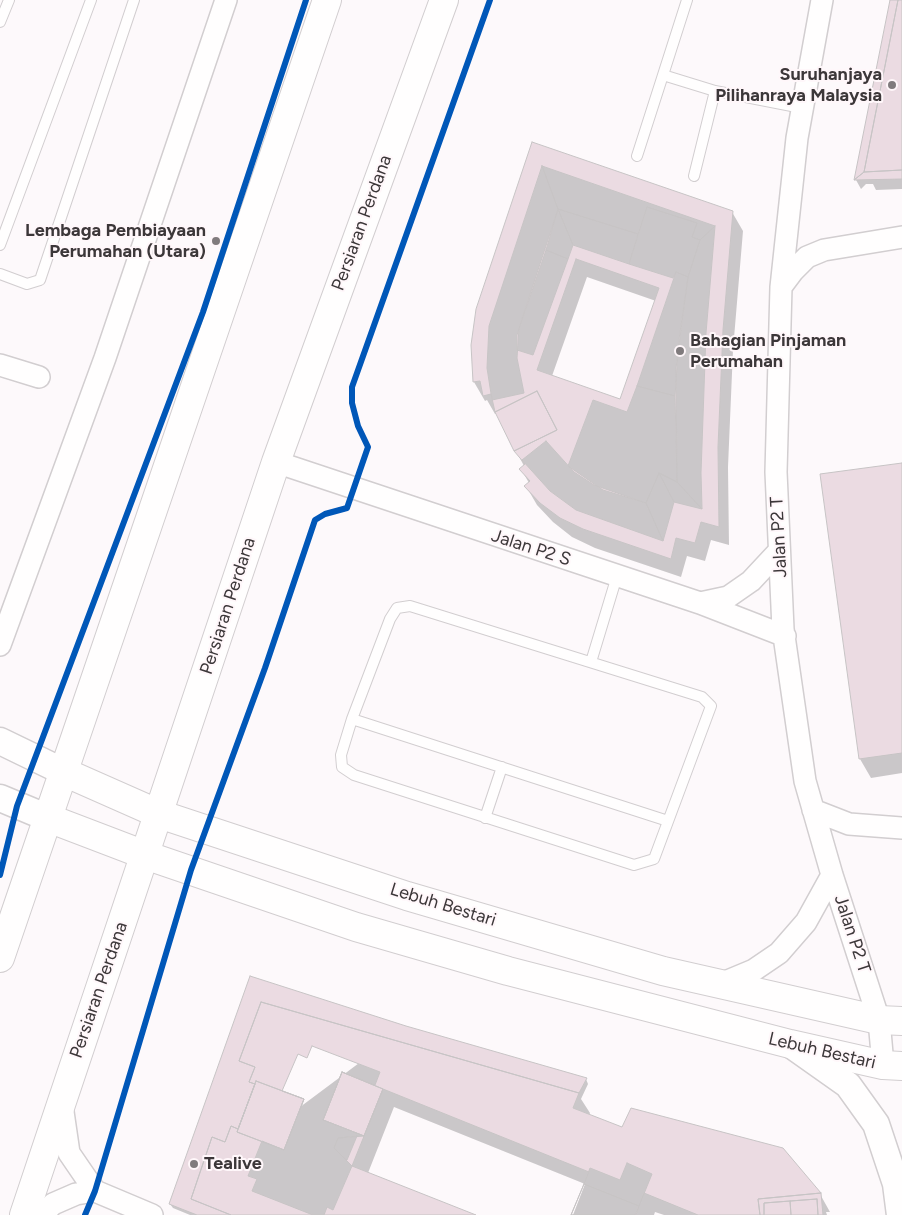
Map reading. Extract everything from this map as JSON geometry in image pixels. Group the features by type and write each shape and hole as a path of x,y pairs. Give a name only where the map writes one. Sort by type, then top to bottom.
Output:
{"main road":[{"path":"0,958 327,0"},
{"name":"Persiaran Perdana","path":"24,1215 276,462 444,0"},
{"name":"Lebuh Bestari","path":"64,772 159,814 407,896 663,971 891,1021"},
{"name":"Lebuh Bestari","path":"48,818 145,855 356,927 498,969 790,1044 892,1065"}],"street":[{"path":"0,645 105,358 226,0"},
{"name":"Jalan P2 T","path":"822,0 797,138 781,287 776,472 785,636 805,781 832,875 891,1021 892,1065"},
{"path":"781,287 807,257 824,250 902,237"},
{"path":"0,365 39,377"},
{"name":"Jalan P2 S","path":"276,462 700,603 785,636"},
{"path":"700,603 728,596 744,586 780,551"},
{"name":"Lebuh Bestari","path":"0,741 64,772"},
{"name":"Lebuh Bestari","path":"0,798 48,818"},
{"path":"813,810 850,824 902,828"},
{"path":"718,984 754,970 780,952 806,922 832,875"},
{"path":"790,1044 848,1085 876,1124 896,1184 900,1215"},
{"path":"62,1102 69,1153 95,1191"},
{"path":"42,1215 53,1204 76,1194 95,1191 152,1215"}],"lane":[{"path":"0,22 9,0"},
{"path":"0,245 91,0"},
{"path":"0,274 27,284 40,280 134,0"},
{"path":"637,156 687,0"},
{"path":"663,75 715,91 802,108"},
{"path":"694,176 715,91"},
{"path":"591,662 617,576"},
{"path":"410,606 591,662 702,697 712,706 654,859 634,866 354,775 342,767 341,755 352,719 390,619 397,608 410,606"},
{"path":"352,719 668,821"},
{"path":"485,818 502,767"}],"building":[{"path":"890,0 898,0 864,172 854,180"},
{"name":"Suruhanjaya Pilihanraya Malaysia","path":"898,0 902,0 902,170 864,172"},
{"name":"Bahagian Pinjaman Perumahan","path":"532,142 733,211 723,330 718,447 719,527 701,522 695,543 676,538 671,559 583,529 560,518 540,503 524,486 530,481 519,469 525,464 514,451 557,430 537,391 495,412 491,394 483,396 480,381 473,382 471,345 476,309","holes":["576,259 659,288 620,399 537,370"]},
{"path":"542,166 558,209 519,328 517,358 524,393 492,400 487,368 489,326"},
{"path":"542,166 715,226 700,240 692,237 697,223 647,207 638,234 558,209"},
{"path":"902,170 902,179 854,180 864,172"},
{"path":"647,207 697,223 692,237 700,240 688,277 676,272 673,278 629,264"},
{"path":"558,209 638,234 629,264 573,245"},
{"path":"558,209 573,245 568,259 546,250"},
{"path":"715,226 706,333 701,473 702,509 677,482 676,368 688,277 700,240"},
{"path":"546,250 568,259 533,355 517,350 517,335"},
{"path":"676,272 688,277 679,339 675,396 637,386"},
{"path":"637,386 675,396 677,482 659,473 646,503 603,490 568,466 593,400 627,412"},
{"path":"537,391 557,430 514,451 495,412"},
{"path":"546,441 574,472 594,485 646,503 663,541 576,510 550,491 522,460"},
{"path":"902,463 902,753 859,759 820,474"},
{"path":"659,473 674,502 663,541 646,503"},
{"path":"659,473 677,482 702,509 674,502"},
{"path":"250,976 406,1026 587,1078 579,1093 261,1002 239,1061 255,1067 249,1082 255,1084 238,1129 231,1126 225,1142 212,1137 191,1199 231,1215 197,1215 169,1204"},
{"path":"261,1002 579,1093 573,1108 622,1127 631,1108 783,1148 821,1193 758,1199 760,1215 698,1215 644,1193 636,1215 571,1215 589,1172 383,1089 352,1166 476,1215 231,1215 191,1199 212,1137 225,1142 231,1126 238,1129 255,1084 249,1082 255,1067 239,1061"},
{"path":"312,1046 380,1072 375,1085 342,1072 323,1120 364,1136 338,1138 334,1148 352,1166 333,1210 327,1207 324,1215 313,1215 252,1191 257,1179 248,1176 262,1141 284,1150 304,1099 282,1091 298,1054 307,1058"},
{"path":"342,1072 383,1089 364,1136 323,1120"},
{"path":"342,1072 383,1089 364,1136 323,1120"},
{"path":"256,1081 304,1099 284,1150 237,1132"},
{"path":"256,1081 304,1099 284,1150 237,1132"},
{"path":"357,1136 347,1160 334,1148 338,1138"},
{"path":"627,1163 652,1174 639,1206 584,1184 590,1168 620,1180"},
{"path":"584,1184 639,1206 635,1215 571,1215"},
{"path":"821,1193 823,1215 818,1215 817,1199 764,1203 764,1215 760,1215 758,1199"},
{"path":"817,1199 818,1215 791,1215 790,1201"},
{"path":"790,1201 791,1215 764,1215 764,1203"}],"cycle path":[{"path":"0,875 17,806 203,312 306,0"},
{"path":"85,1215 95,1191 191,870 265,668 315,520 325,514 347,508 368,447 358,426 352,403 352,387 490,0"}],"place":[{"name":"Suruhanjaya Pilihanraya Malaysia","path":"892,85"},
{"name":"Lembaga Pembiayaan Perumahan (Utara)","path":"216,241"},
{"name":"Bahagian Pinjaman Perumahan","path":"680,351"},
{"name":"Tealive","path":"194,1164"}]}
